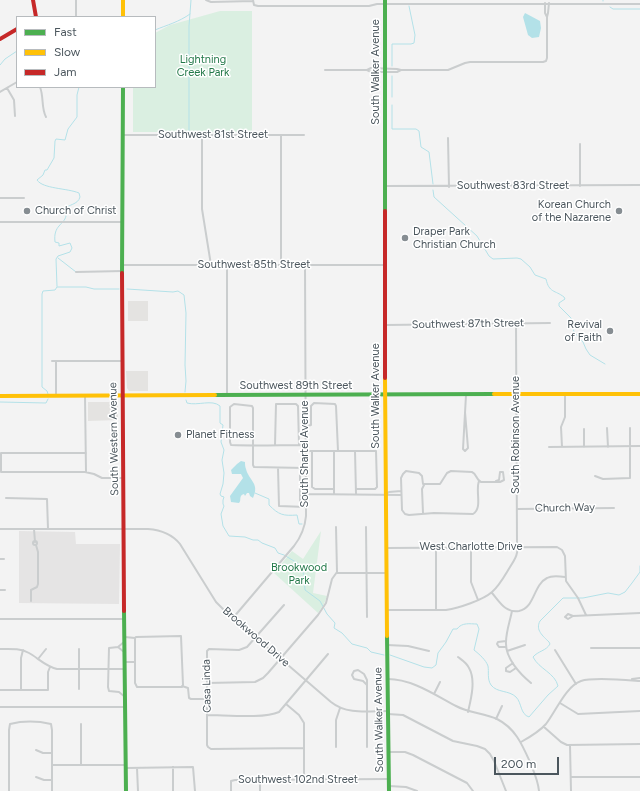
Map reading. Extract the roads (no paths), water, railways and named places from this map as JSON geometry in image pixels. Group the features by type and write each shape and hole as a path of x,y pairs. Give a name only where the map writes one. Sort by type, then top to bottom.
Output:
{"main road":[{"path":"33,0 36,16"},
{"path":"123,0 123,16"},
{"name":"South Walker Avenue","path":"385,2 385,394 389,791"},
{"path":"0,38 16,30"},
{"name":"South Western Avenue","path":"123,88 122,360 126,791"},
{"name":"Southwest 89th Street","path":"0,396 640,394"}],"street":[{"path":"76,0 76,16"},
{"path":"207,1 253,1 254,6 368,6 385,2 640,4"},
{"path":"325,70 367,70 371,72 385,70 397,72 401,70 448,70 470,62 544,62 546,61 547,17 549,3"},
{"path":"545,4 545,13 547,17"},
{"path":"0,92 16,83"},
{"path":"7,88 14,100 15,116"},
{"path":"40,88 46,117"},
{"name":"Southwest 81st Street","path":"123,135 304,135"},
{"path":"202,135 202,208 210,265"},
{"path":"281,136 281,265"},
{"path":"448,138 449,187"},
{"path":"580,144 580,186"},
{"name":"Southwest 83rd Street","path":"385,186 449,187 640,185"},
{"path":"0,198 24,198"},
{"path":"0,222 123,222"},
{"name":"Southwest 85th Street","path":"123,265 385,265"},
{"path":"227,396 228,265"},
{"name":"South Shartel Avenue","path":"233,618 298,541 305,522 305,265"},
{"path":"76,272 123,271"},
{"name":"South Robinson Avenue","path":"491,593 503,579 518,550 516,324"},
{"name":"Southwest 87th Street","path":"385,325 550,324"},
{"path":"52,361 122,360"},
{"path":"56,361 56,396"},
{"path":"562,447 561,426 565,417 565,394"},
{"path":"465,423 468,448 465,451 463,449 466,395"},
{"path":"85,396 86,472"},
{"path":"305,427 311,425 311,406 314,403 335,404 338,451"},
{"path":"305,446 299,445 275,445 253,445 231,445 230,407 232,405 248,404 252,406 253,445 253,465 254,467 305,468"},
{"path":"275,445 276,404 296,404 298,406 299,445"},
{"path":"607,428 608,447"},
{"path":"595,476 603,478 630,478 630,428"},
{"path":"584,429 584,447"},
{"path":"549,447 640,448"},
{"path":"305,451 376,451 378,478 377,486 375,489 356,489"},
{"path":"312,451 312,487 315,489 334,489"},
{"path":"334,451 334,494"},
{"path":"355,451 356,494"},
{"path":"86,453 1,454 1,472 86,472 102,478 124,478"},
{"path":"278,468 279,506 306,507"},
{"path":"300,468 300,507"},
{"path":"422,513 422,489 424,485 422,476 419,473 409,471 404,473 402,478 402,509 405,514 470,514 475,513 478,507 479,481 476,474 472,472 452,471 447,474 440,484 424,485"},
{"path":"479,481 496,482 501,482 504,480 503,472 500,472 499,480 496,482"},
{"path":"386,494 390,492 401,492"},
{"path":"305,494 401,495"},
{"path":"6,498 47,499 48,529"},
{"name":"Church Way","path":"517,509 614,508"},
{"path":"207,683 257,682 266,676 322,610 326,603 332,580 337,573 336,528"},
{"path":"366,528 367,617"},
{"name":"Brookwood Drive","path":"0,529 124,529 156,530 165,532 175,538 183,548 216,602 280,659 340,708"},
{"path":"31,601 31,590 37,587 38,584 38,552 36,545 34,544 34,529"},
{"path":"436,547 436,610"},
{"path":"471,547 471,582 478,600"},
{"name":"West Charlotte Drive","path":"386,548 555,547 560,548 564,553 565,577"},
{"path":"0,558 4,559"},
{"path":"337,573 387,573"},
{"path":"387,610 452,609 478,600 491,593 503,607 512,611 522,610 527,608 540,584 546,578 554,576 565,577 569,586 580,601 586,615"},
{"path":"0,590 5,590"},
{"name":"Casa Linda","path":"284,605 249,646 242,650 207,650 208,746 211,749 304,748"},
{"path":"512,611 506,641 507,651 516,668 531,683"},
{"path":"573,616 640,613"},
{"path":"0,619 125,619"},
{"path":"126,698 118,692 109,691 109,648 118,647 125,639 135,638 136,636 182,637 182,686"},
{"path":"135,638 134,662 135,683 137,687 182,686 188,688 189,698 207,699"},
{"path":"506,641 498,642 497,644 500,647 506,647"},
{"path":"387,645 408,646 429,650"},
{"path":"507,651 525,645"},
{"path":"118,647 125,653"},
{"path":"591,648 640,648"},
{"path":"0,649 23,650 50,667 59,669 125,669"},
{"path":"38,659 46,649"},
{"path":"79,649 79,689"},
{"path":"21,690 21,658 23,650"},
{"path":"555,650 576,684"},
{"path":"207,715 274,714 279,712 328,654"},
{"path":"458,657 468,666 472,675 468,712"},
{"path":"125,662 134,662"},
{"path":"513,663 506,668 506,671 510,672 516,668"},
{"path":"0,690 48,690 48,672 50,667"},
{"path":"367,685 363,681 354,679 352,674 354,671 358,670 364,674 366,678 367,685 367,747"},
{"path":"388,679 401,680 434,694 468,712 496,719 510,729 521,742 536,777 539,791"},
{"path":"521,742 534,735 544,726 568,691 576,684 587,680 640,680"},
{"path":"434,694 440,682"},
{"path":"118,692 125,686"},
{"path":"560,703 578,714 640,711"},
{"path":"286,704 304,723 304,780"},
{"path":"496,719 502,706"},
{"path":"0,707 126,707"},
{"path":"336,747 336,723 340,708 350,711 367,711 402,715 453,741 478,746 485,749 494,761 506,791"},
{"path":"9,791 10,724 44,723 50,724 52,730 52,791"},
{"path":"81,724 81,765"},
{"path":"544,726 561,742 570,745 640,744"},
{"path":"570,745 571,791"},
{"path":"36,750 43,753 52,753"},
{"path":"389,752 405,752 413,755 464,781 470,785 473,791"},
{"path":"52,765 137,768 190,766 194,768 195,791"},
{"path":"173,767 173,791"},
{"path":"137,768 138,791"},
{"path":"36,777 44,780 52,780"},
{"path":"571,777 640,777"},
{"name":"Southwest 102nd Street","path":"231,791 231,781 389,779"},
{"path":"260,780 260,791"},
{"path":"389,786 406,787 417,791"}],"water":[{"path":"525,13 540,21 541,28 539,37 532,38 528,35 523,17"},
{"path":"241,461 245,462 247,473 255,485 255,493 253,498 249,493 247,493 245,496 244,494 241,496 239,503 231,502 230,496 243,478 241,474 232,474 231,470"}],"waterway":[{"path":"189,133 189,26 191,0"},
{"path":"392,66 392,44 414,43 415,35 409,6"},
{"path":"610,7 613,9 640,9"},
{"path":"156,30 190,14"},
{"path":"0,65 5,59 16,52"},
{"path":"392,76 392,97"},
{"path":"57,286 56,259 58,256 70,252 72,248 70,243 59,246 59,243 55,242 56,232 65,219 66,216 64,210 77,202 80,197 79,193 74,191 50,187 40,183 37,180 43,175 45,170 47,170 54,158 56,139 65,140 68,129 77,117 77,95 79,88"},
{"path":"392,105 392,129 416,129 419,131 421,147 429,152 433,184"},
{"path":"433,190 434,197 477,236 489,256 493,259 521,259 530,267 535,275 546,279 547,284 553,291 564,297 565,299 559,303 559,306 571,318 574,332 583,342 590,355 605,364"},
{"path":"58,258 76,272"},
{"path":"57,287 119,289"},
{"path":"48,394 42,387 42,294 43,291 55,290 57,287"},
{"path":"127,289 178,291 184,295 186,313 185,392"},
{"path":"0,402 46,403 48,399"},
{"path":"186,400 187,403 191,404 213,403 220,406 220,423 223,425 221,442 224,450 222,460 224,473 220,494 224,497 224,506 221,514 223,526 229,536 258,540 275,548 278,553 299,564 304,575 305,590 320,601 327,614 335,623 334,628 342,633 352,644 367,648 371,652 384,655"},
{"path":"255,493 269,499 269,505 279,513 285,515 297,515 299,524 302,524"},
{"path":"390,655 424,667 432,668 436,665 438,653 453,629 457,629 464,624 477,624 479,629 474,650 482,657 488,666 491,685 496,689 510,693 516,697 524,713 529,717 558,686 554,678 539,665 533,657 550,644 539,630 538,627 540,621 563,598 583,598 608,593 619,595 625,592 640,572 640,566"}],"place":[{"name":"Church of Christ","path":"27,211"},
{"name":"Korean Church of the Nazarene","path":"619,211"},
{"name":"Draper Park Christian Church","path":"405,238"},
{"name":"Revival of Faith","path":"610,331"},
{"name":"Planet Fitness","path":"178,435"}],"park label":[{"name":"Lightning Creek Park","path":"203,66"},
{"name":"Brookwood Park","path":"299,574"}]}
